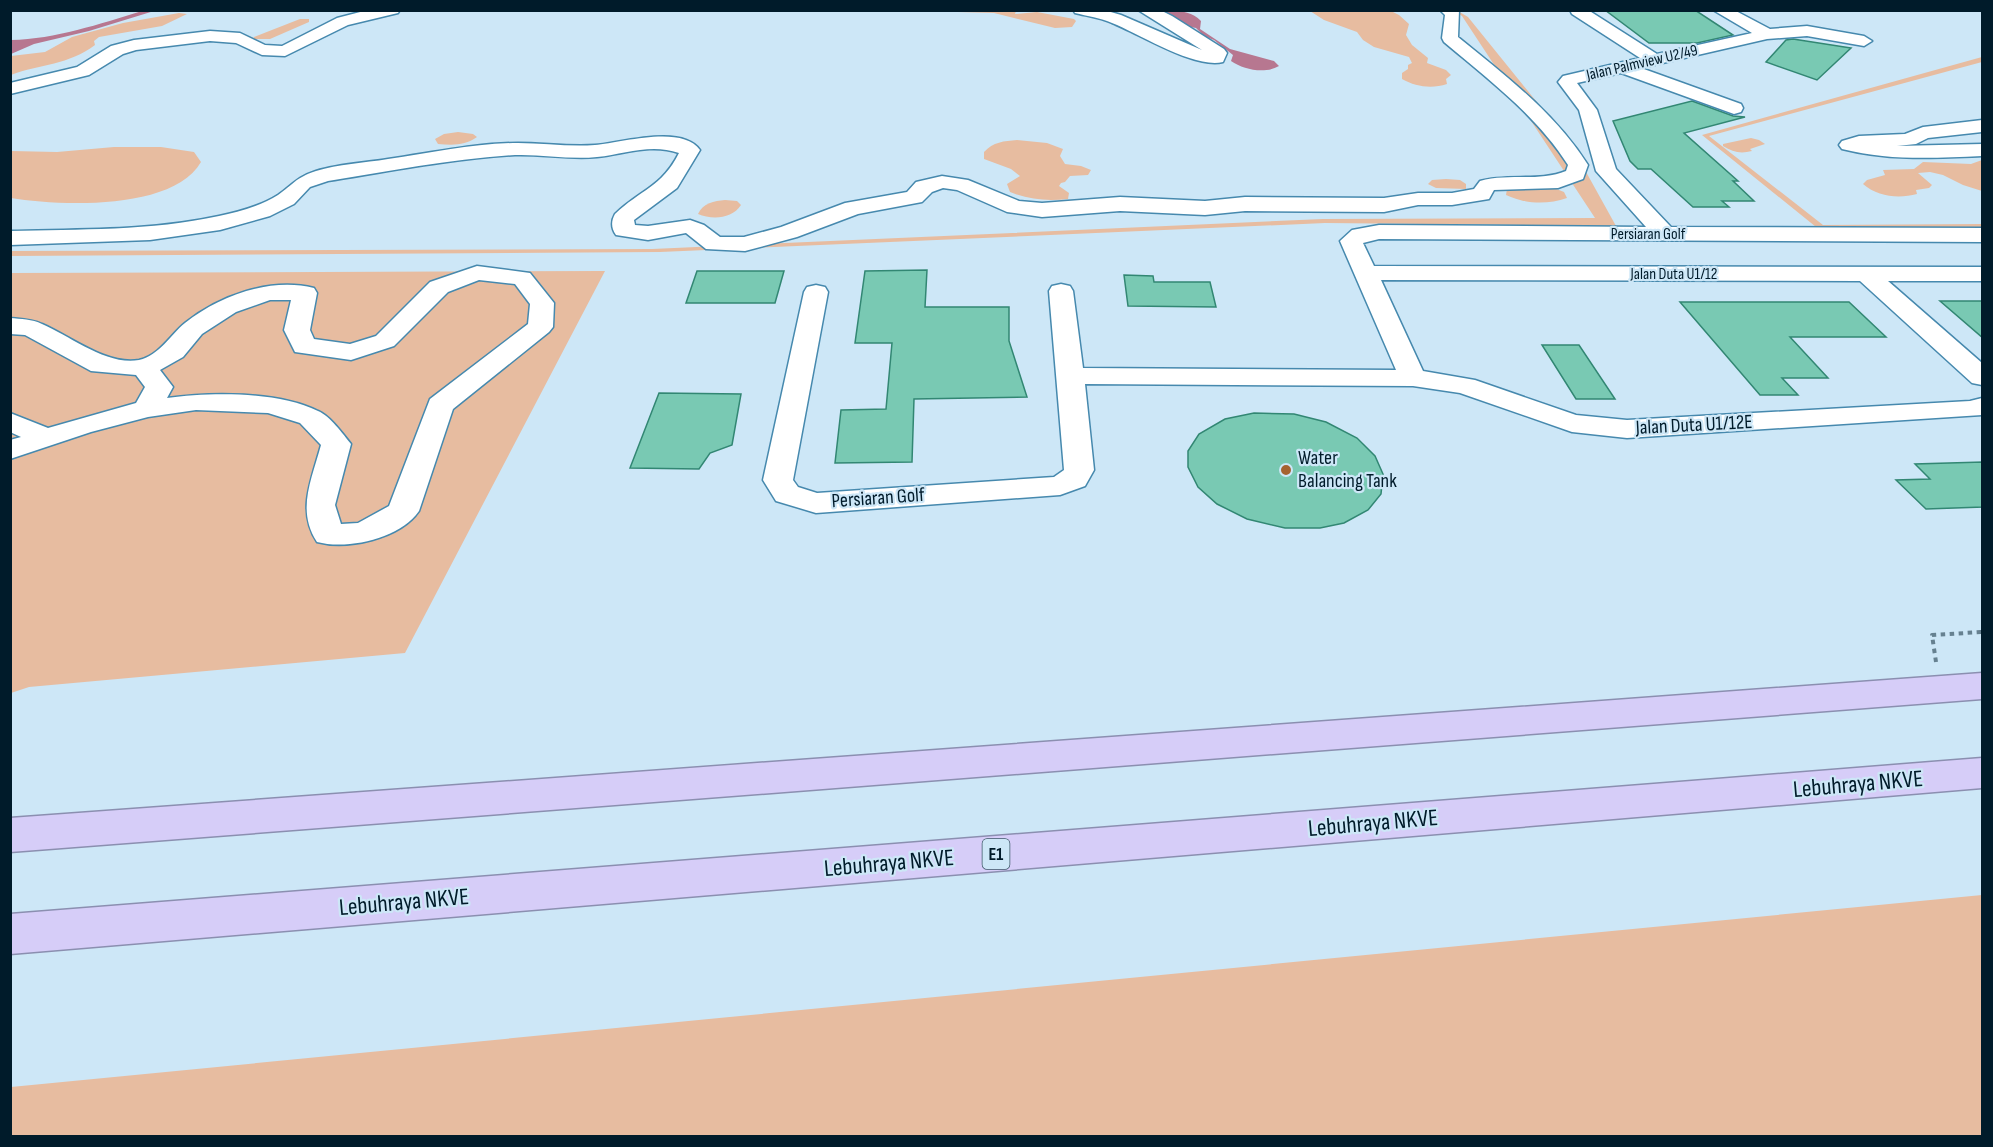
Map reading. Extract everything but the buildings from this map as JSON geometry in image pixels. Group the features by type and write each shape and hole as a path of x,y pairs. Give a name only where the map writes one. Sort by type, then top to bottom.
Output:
{"highway":[{"path":"10,835 1983,687"},
{"name":"Lebuhraya NKVE","path":"10,934 1983,773"}],"street":[{"path":"10,89 83,71 117,50 134,45 210,36 240,38 262,50 285,51 319,36 330,27 343,21 392,10"},
{"path":"1081,10 1115,18 1196,54 1217,58 1218,52 1166,19 1146,10"},
{"path":"10,238 150,233 220,222 262,211 286,199 303,183 324,175 398,163 474,152 519,149 558,152 598,151 638,143 671,143 690,150 681,168 667,186 636,206 623,219 624,230 648,233 678,226 700,229 714,244 744,244 789,232 853,208 914,197 924,187 942,182 961,184 1015,207 1042,210 1120,204 1205,208 1245,204 1336,207 1384,205 1418,199 1452,199 1481,194 1487,185 1504,182 1558,182 1576,175 1578,165 1566,143 1542,116 1450,38 1453,13 1448,10"},
{"path":"1721,10 1767,34"},
{"path":"1578,11 1654,60"},
{"name":"Jalan Palmview U2/49","path":"1665,234 1606,171 1588,110 1567,82 1569,80 1767,34 1797,30 1864,41"},
{"path":"1623,68 1734,108"},
{"path":"1983,126 1923,134 1909,140 1859,142 1849,145 1866,150 1906,152 1983,150"},
{"name":"Persiaran Golf","path":"1366,273 1351,241 1360,235 1379,232 1983,235"},
{"path":"10,326 31,328 99,365 144,368 174,351 193,329 227,307 267,293 305,293 297,330 304,346 351,352 385,341 439,287 477,273 522,278 542,303 540,327 440,405 403,511 365,533 328,535 320,505 336,444 310,417 270,405 196,402 147,408 81,426 10,450"},
{"path":"1071,376 1413,378 1366,273"},
{"name":"Jalan Duta U1/12","path":"1366,273 1983,274"},
{"path":"1866,274 1983,377"},
{"name":"Persiaran Golf","path":"816,292 777,480 787,494 816,503 1060,486 1074,479 1078,470 1071,376 1061,291"},
{"path":"144,368 159,387 147,408"},
{"name":"Jalan Duta U1/12E","path":"1413,378 1440,380 1465,386 1572,423 1627,429 1983,406"},
{"path":"10,421 47,438"}],"path":[{"path":"1940,690 1932,635 1983,632"}],"shaded area":[{"path":"1389,10 1409,24 1406,35 1412,45 1428,58 1427,63 1446,70 1451,75 1446,79 1447,84 1424,86 1402,79 1402,73 1412,63 1409,57 1374,47 1363,40 1357,32 1324,20 1310,11"},
{"path":"1453,10 1468,17 1570,143 1616,226 1325,223 660,252 11,256 10,251 652,249 1323,219 1595,218 1462,16"},
{"path":"142,11 154,11 89,31 34,44 11,54 11,40 61,34"},
{"path":"921,11 1016,11 1015,14 1037,12 1076,21 1072,27 1055,28 994,13"},
{"path":"1160,11 1192,14 1201,21 1200,29 1230,49 1274,61 1279,66 1261,70 1248,69 1236,64 1231,61 1233,55 1214,40 1204,36 1196,28 1185,26"},
{"path":"179,13 187,14 162,26 99,37 94,41 95,45 75,57 11,75 11,56 45,52 72,37 123,23"},
{"path":"300,19 309,19 309,22 270,39 253,39 254,37"},
{"path":"1982,57 1982,62 1709,136 1823,225 1982,224 1982,229 1821,231 1702,135"},
{"path":"458,132 473,134 477,137 468,142 453,145 438,144 435,139 444,134"},
{"path":"1751,138 1765,144 1750,149 1752,151 1744,152 1733,151 1723,146 1723,144"},
{"path":"1017,140 1047,143 1063,149 1060,156 1065,164 1091,170 1088,175 1070,176 1061,183 1059,186 1069,193 1068,199 1039,199 1010,192 1007,184 1020,176 1011,169 984,159 984,152 995,144"},
{"path":"114,147 161,147 194,152 201,162 187,178 166,189 141,197 85,203 57,203 11,198 11,151 57,152"},
{"path":"1982,160 1982,191 1930,172 1918,173 1932,185 1929,188 1916,190 1917,194 1910,196 1882,194 1863,184 1867,180 1885,175 1883,170 1914,169 1923,162 1971,164"},
{"path":"1432,180 1460,180 1466,184 1466,189 1436,188 1428,184"},
{"path":"1554,188 1564,192 1567,198 1552,202 1536,202 1506,195 1507,189"},
{"path":"725,200 737,201 741,205 727,216 709,217 698,214 706,205"},
{"path":"605,271 405,653 29,687 11,693 11,273"},
{"path":"1982,895 1982,1136 11,1136 11,1087"}],"place":[{"name":"Water Balancing Tank","path":"1286,470"}]}
